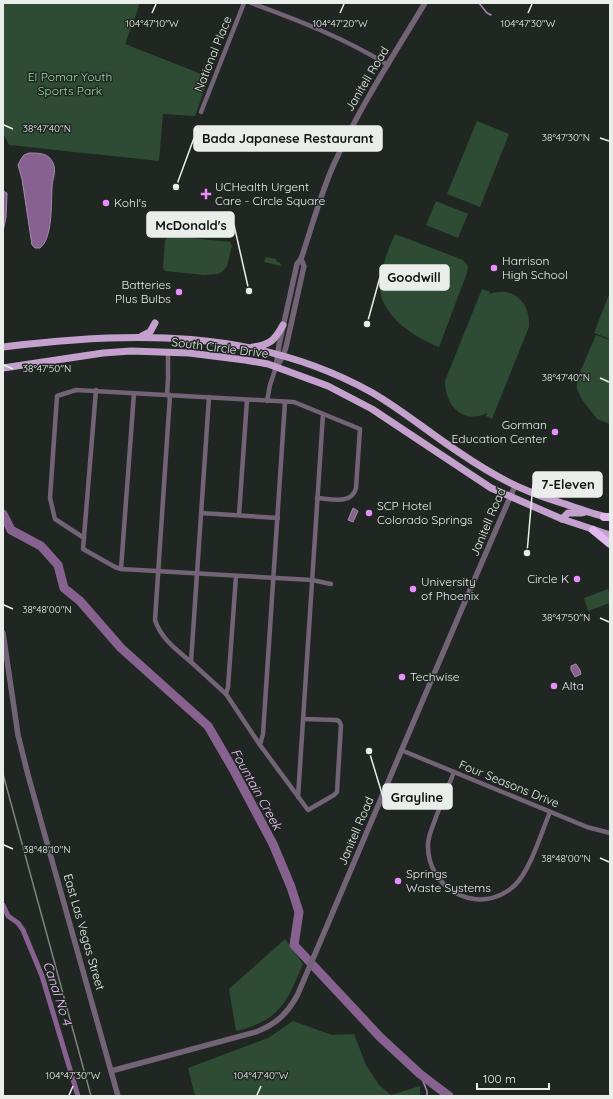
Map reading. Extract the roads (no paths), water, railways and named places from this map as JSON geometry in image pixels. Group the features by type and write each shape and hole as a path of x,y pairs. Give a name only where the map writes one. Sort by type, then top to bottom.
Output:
{"highway":[{"path":"594,530 610,544"}],"main road":[{"path":"137,337 144,336 150,332 155,323 158,330 170,338"},
{"path":"249,348 270,343 276,338 283,325"},
{"name":"South Circle Drive","path":"3,347 87,338 170,338 226,343 280,356 326,371 372,393 457,452 515,486 538,495 608,517"},
{"name":"South Circle Drive","path":"3,368 131,351 168,352 256,361 328,386 372,408 481,482 510,497 562,519 610,535"},
{"path":"562,519 568,513 581,514 587,511"}],"street":[{"name":"National Place","path":"202,112 244,3"},
{"path":"251,3 333,35 366,51 388,65"},
{"name":"Janitell Road","path":"280,356 283,325 297,264 301,259 318,205 334,164 352,126 425,3"},
{"name":"Janitell Road","path":"267,401 270,385 280,356 304,266 301,259"},
{"path":"168,352 169,395 155,620 172,646 226,694 260,745 308,810 336,794 342,725 336,720 303,719"},
{"path":"84,538 55,519 50,498 57,396 76,390 285,402 298,404 360,429 356,488 353,495 342,500 317,498"},
{"path":"96,390 83,549 115,567 122,569 312,580 331,584"},
{"path":"122,569 134,393"},
{"path":"191,662 209,398"},
{"path":"239,516 247,400"},
{"path":"260,745 263,734 285,402"},
{"path":"298,797 323,414"},
{"name":"Janitell Road","path":"112,1071 246,1035 272,1025 284,1015 297,996 515,486"},
{"path":"201,513 278,518"},
{"path":"226,694 228,688 236,576"},
{"name":"East Las Vegas Street","path":"3,633 18,735 118,1096"},
{"name":"Four Seasons Drive","path":"401,750 587,827 610,833"},
{"path":"454,772 430,832 428,845 430,861 436,874 445,886 461,896 477,899 490,899 502,894 514,886 522,877 527,867 550,812"}],"waterway":[{"path":"479,3 487,13 491,15"},
{"name":"Fountain Creek","path":"3,514 11,530 41,546 58,565 64,588 80,601 121,648 208,726 273,844 291,887 299,912 294,945 380,1037 420,1074 449,1096"},
{"name":"Canal No 4","path":"3,905 8,916 18,923 23,930 42,976 78,1096"},
{"path":"420,1074 427,1091 427,1096"}],"railway":[{"path":"3,774 91,1096"}],"place":[{"name":"Bada Japanese Restaurant","path":"176,187"},
{"name":"UCHealth Urgent Care - Circle Square","path":"206,194"},
{"name":"Kohl's","path":"106,203"},
{"name":"Harrison High School","path":"494,268"},
{"name":"McDonald's","path":"249,291"},
{"name":"Batteries Plus Bulbs","path":"179,292"},
{"name":"Goodwill","path":"367,324"},
{"name":"Gorman Education Center","path":"555,432"},
{"name":"SCP Hotel Colorado Springs","path":"369,513"},
{"name":"7-Eleven","path":"527,553"},
{"name":"Circle K","path":"577,579"},
{"name":"University of Phoenix","path":"413,589"},
{"name":"Techwise","path":"402,677"},
{"name":"Alta","path":"554,686"},
{"name":"Grayline","path":"369,751"},
{"name":"Springs Waste Systems","path":"398,881"}],"park label":[{"name":"El Pomar Youth Sports Park","path":"70,84"}]}
